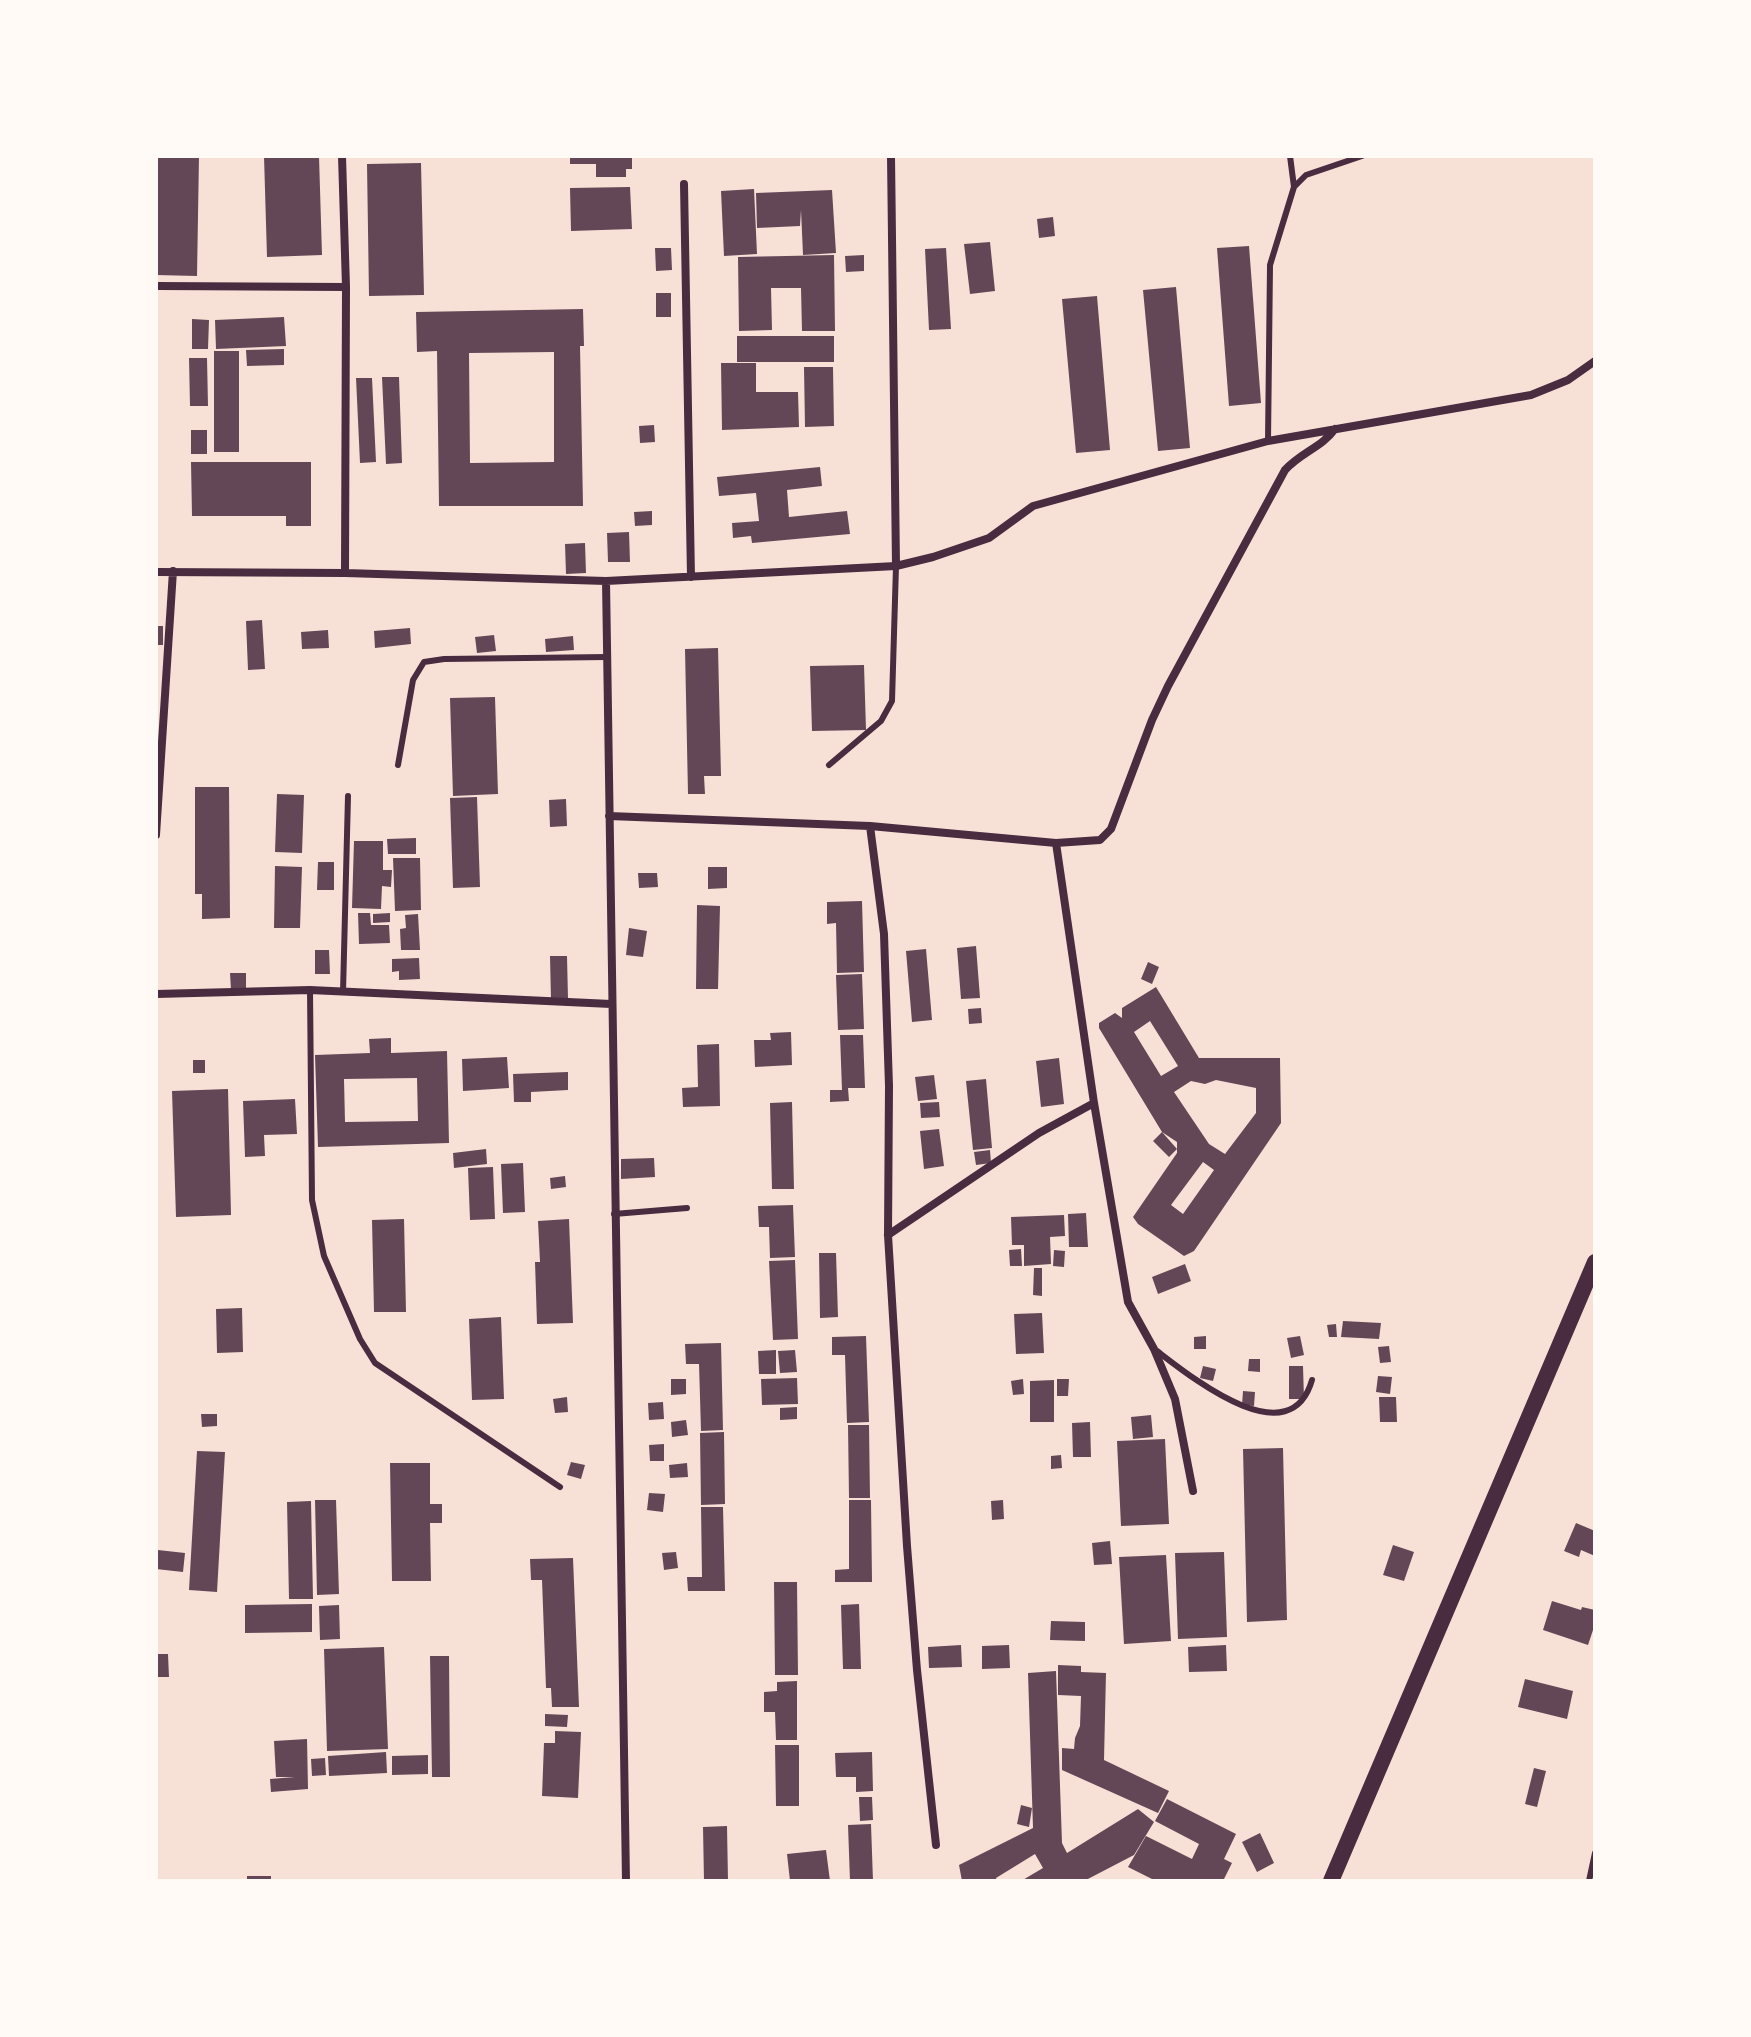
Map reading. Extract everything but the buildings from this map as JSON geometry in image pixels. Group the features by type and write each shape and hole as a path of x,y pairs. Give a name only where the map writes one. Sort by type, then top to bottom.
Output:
{"main road":[{"path":"1331,1881 1595,1262"}],"street":[{"path":"342,156 346,287 345,573"},
{"path":"891,156 896,566"},
{"path":"684,184 691,577"},
{"path":"156,286 346,287"},
{"path":"156,572 345,573 606,581 896,566 989,538 1033,506 1268,441 1531,395 1568,380 1595,361"},
{"path":"609,816 870,826 1056,843 1092,842 1107,835 1168,686 1285,470 1327,439 1336,428"},
{"path":"156,835 173,571"},
{"path":"606,581 626,1881"},
{"path":"870,826 884,934 889,1086 888,1235 917,1670 936,1845"},
{"path":"1056,843 1094,1103 1128,1302 1154,1349 1175,1399 1193,1491"},
{"path":"156,994 310,990 611,1004"},
{"path":"888,1235 1039,1133 1094,1103"}],"lane":[{"path":"1268,441 1270,265 1294,187 1290,156"},
{"path":"1294,187 1306,175 1362,156"},
{"path":"829,765 881,721 892,701 896,566"},
{"path":"398,765 413,680 424,662 444,659 607,657"},
{"path":"343,992 348,796"},
{"path":"310,990 312,1200 324,1256 360,1339 375,1363 560,1487"},
{"path":"614,1214 687,1208"},
{"path":"1154,1349 1215,1394 1252,1410 1286,1412 1302,1403 1312,1380"},
{"path":"1589,1881 1595,1853"}]}
